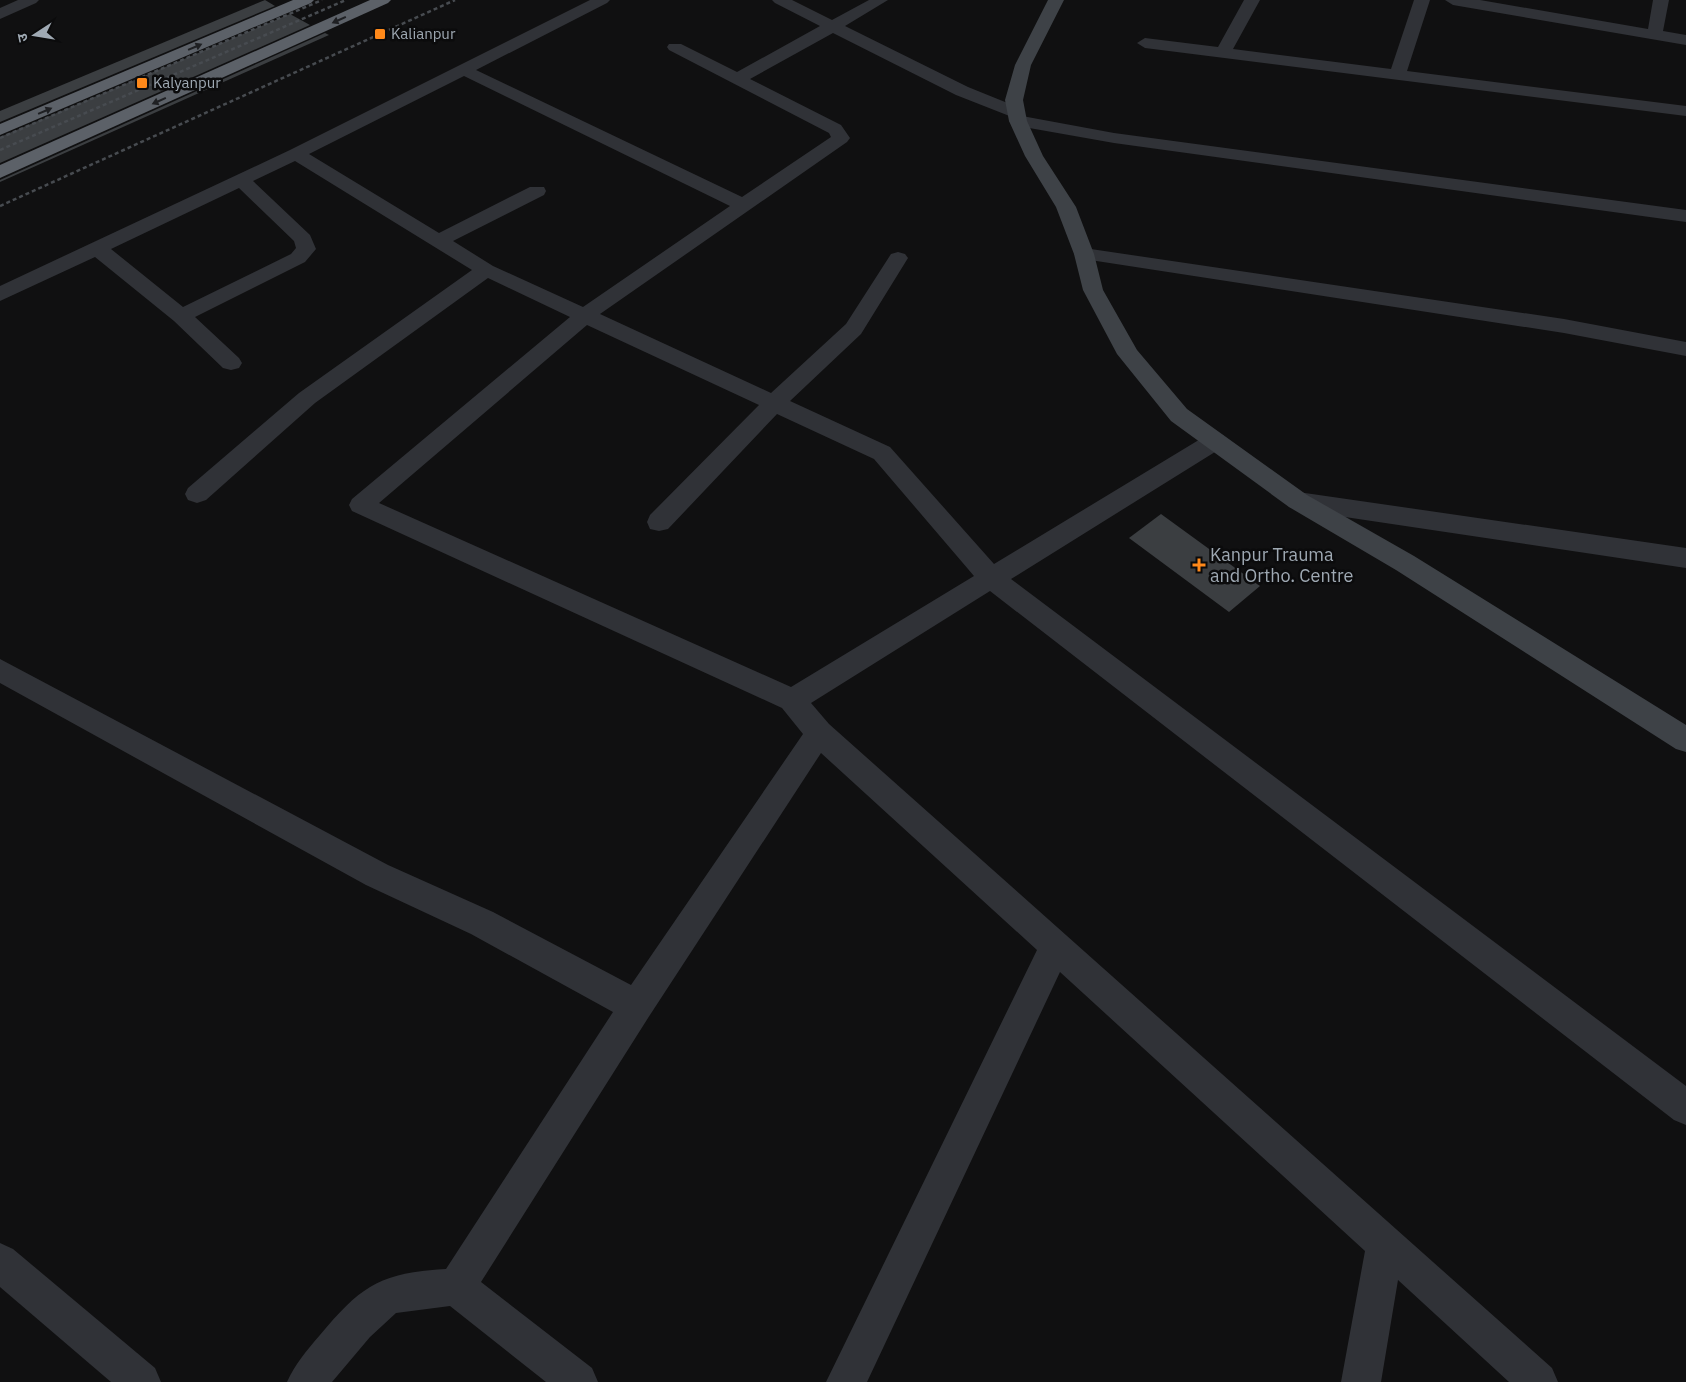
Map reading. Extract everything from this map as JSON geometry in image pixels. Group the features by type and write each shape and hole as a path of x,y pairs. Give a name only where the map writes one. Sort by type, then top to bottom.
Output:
{"highway":[{"path":"0,130 306,0"},
{"path":"0,172 384,0"}],"street":[{"path":"0,14 31,0"},
{"path":"0,294 296,154 602,0"},
{"path":"780,0 1017,117 1114,138 1686,216"},
{"path":"736,79 880,0"},
{"path":"1056,0 1023,65 1014,100 1017,117 1034,156 1066,207 1084,254 1093,290 1128,354 1179,415 1298,501 1404,563 1686,740"},
{"path":"1223,53 1252,0"},
{"path":"1397,75 1422,0"},
{"path":"1453,0 1686,40"},
{"path":"1655,34 1661,0"},
{"path":"1145,43 1686,111"},
{"path":"675,47 835,130 841,135 838,140 584,315 361,505 792,700 820,733 1538,1382"},
{"path":"464,70 743,205"},
{"path":"296,154 486,270 882,453 992,578 1686,1108"},
{"path":"181,316 298,258 306,249 303,239 241,180"},
{"path":"439,241 537,190"},
{"path":"97,248 181,316 231,363"},
{"path":"1084,254 1564,326 1686,349"},
{"path":"659,522 775,402 854,330 898,258"},
{"path":"197,494 307,398 486,270"},
{"path":"792,700 1215,441"},
{"path":"1298,501 1686,558"},
{"path":"0,670 377,875 482,924 636,1006"},
{"path":"456,1287 636,1006 820,733"},
{"path":"846,1382 1056,946"},
{"path":"1361,1382 1385,1244"},
{"path":"0,1262 141,1382"},
{"path":"307,1382 370,1309 386,1297 413,1291 456,1287 578,1382"}],"building":[{"path":"265,0 275,6 0,122 0,111"},
{"path":"290,14 310,25 0,163 0,137"},
{"path":"325,33 329,35 0,182 0,180"},
{"path":"1161,514 1260,586 1229,612 1129,538"}],"railway":[{"path":"0,138 322,0"},
{"path":"0,150 346,0"},
{"path":"0,206 455,0"}],"place":[{"name":"Kalianpur","path":"380,34"},
{"name":"Kalyanpur","path":"142,83"},
{"name":"Kanpur Trauma and Ortho. Centre","path":"1199,565"}]}
